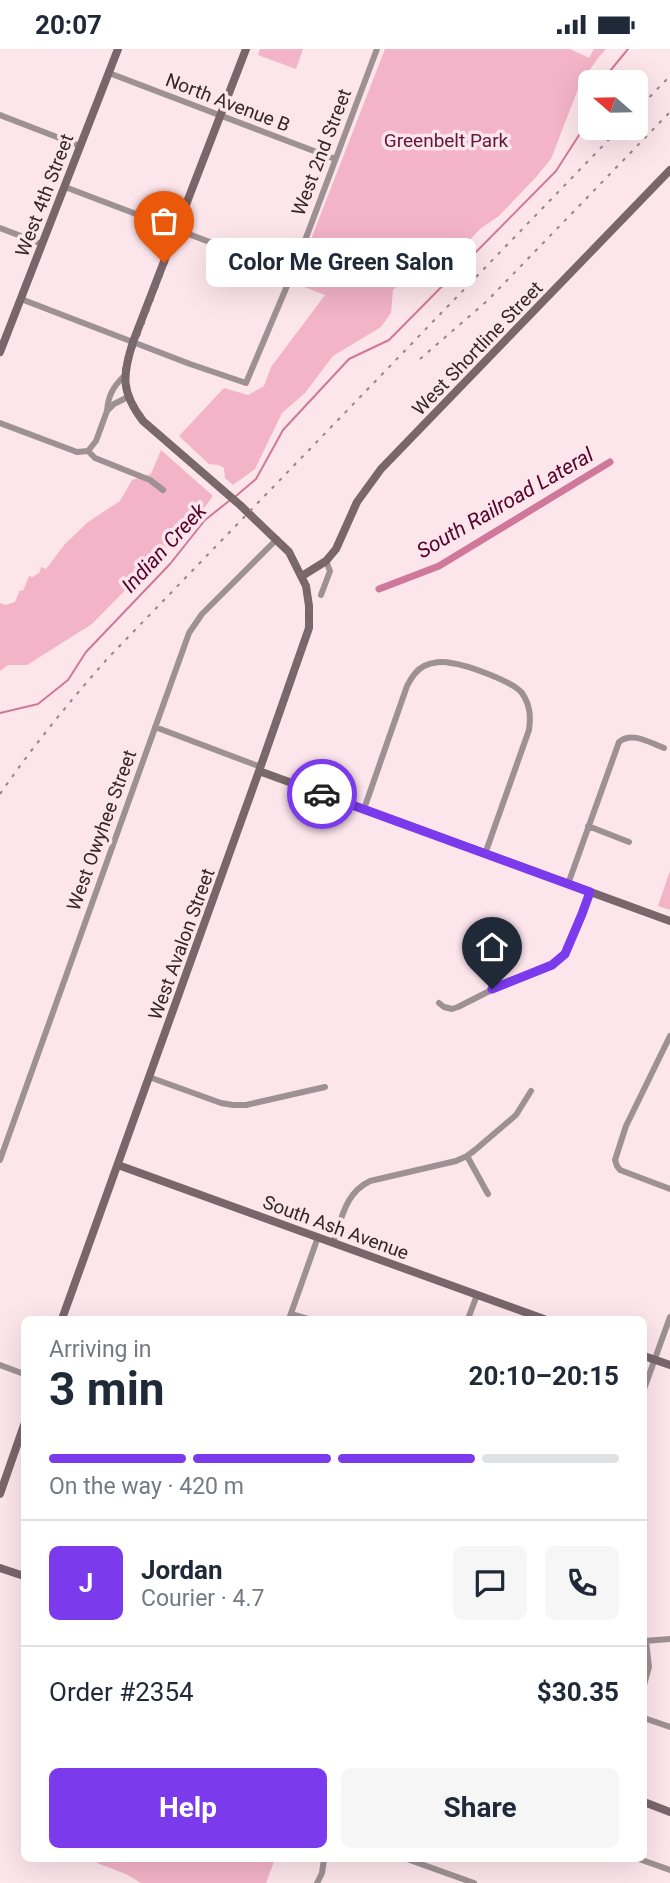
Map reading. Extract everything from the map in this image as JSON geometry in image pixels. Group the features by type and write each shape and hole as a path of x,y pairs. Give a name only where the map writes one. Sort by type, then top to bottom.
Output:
{"main road":[{"name":"West 4th Street","path":"0,352 3,337 21,299 118,49"},
{"path":"128,397 124,376 133,342 246,49"},
{"name":"West Shortline Street","path":"302,576 326,561 336,549 357,502 381,469 670,170"},
{"name":"West Avalon Street","path":"63,1316 309,628 306,586 289,552 240,505 143,421 128,397"},
{"path":"260,769 670,921"},
{"name":"South Ash Avenue","path":"118,1165 536,1316"},
{"path":"647,1357 670,1365"},
{"path":"0,1494 21,1434"},
{"path":"0,1568 21,1575"},
{"path":"647,1803 670,1812"}],"street":[{"name":"West 2nd Street","path":"133,342 246,383 295,267 377,49"},
{"name":"North Avenue B","path":"109,73 335,159"},
{"path":"0,115 80,146"},
{"path":"65,187 278,268 295,267"},
{"path":"0,228 42,244"},
{"path":"21,299 133,342"},
{"path":"0,423 85,453 96,441 114,386 124,376"},
{"path":"107,411 128,397"},
{"path":"88,451 96,458 150,480 163,489"},
{"name":"West Owyhee Street","path":"0,1160 189,633 202,614 277,539"},
{"name":"West Shortline Street","path":"321,595 330,571 326,561"},
{"path":"364,809 413,675 428,664 459,664 514,686 529,706 529,730 485,854"},
{"path":"155,727 260,769"},
{"path":"568,884 619,742 624,738 634,737 663,748"},
{"path":"588,826 629,842"},
{"path":"439,1003 452,1009 458,1007 492,989 560,960 565,954 590,892"},
{"path":"670,1036 626,1126 617,1154 617,1166 626,1173 670,1189"},
{"path":"149,1077 233,1105 250,1104 325,1087"},
{"path":"333,1243 350,1198 358,1187 370,1181 467,1156 516,1115 531,1091"},
{"path":"467,1156 488,1194"},
{"path":"290,1316 318,1237"},
{"path":"469,1316 477,1295"},
{"path":"647,1381 670,1317"},
{"path":"0,1365 21,1373"},
{"path":"647,1641 670,1639"},
{"path":"647,1654 647,1674"},
{"path":"647,1719 670,1727"},
{"path":"317,1883 324,1862"},
{"path":"424,1862 473,1883"},
{"path":"647,1862 670,1870"}],"green space":[{"path":"260,49 303,49 296,69 258,55"},
{"name":"Greenbelt Park","path":"385,49 570,49 589,58 594,49 606,49 590,70 578,70 578,89 551,159 536,177 499,216 480,229 462,248 436,265 409,276 393,290 391,313 381,327 333,356 305,393 282,413 255,469 233,485 225,478 224,468 209,464 179,436 224,388 248,395 264,386 271,367 325,295 294,283"},
{"path":"161,450 213,496 198,516 92,624 27,665 8,665 0,671 0,603 5,605 15,602 29,576 33,577 40,572 41,567 46,569 65,544 88,522 120,501 132,480 151,474"},
{"path":"670,871 670,910 658,906"},
{"path":"274,1862 266,1883 141,1883 97,1863"}],"waterway":[{"name":"Indian Creek","path":"611,70 628,49"},
{"name":"Indian Creek","path":"236,496 256,479 283,430 349,359 389,340 556,171 578,137"},
{"name":"South Railroad Lateral","path":"379,589 439,566 610,462"},
{"name":"Indian Creek","path":"0,713 38,704 68,680 86,652 170,564 205,520 229,501"}],"railway":[{"path":"648,99 670,76"},
{"path":"420,359 487,301 670,112"},
{"path":"0,794 52,724 108,658 608,140"}],"way so far":[{"path":"164,263 126,363 125,387 134,409 143,421 277,539 299,569 306,586 309,628 259,771 322,794"}],"place":[{"name":"Color Me Green Salon","path":"164,263"}],"route":[{"path":"322,794 590,892 565,954 560,960 492,989"}]}
